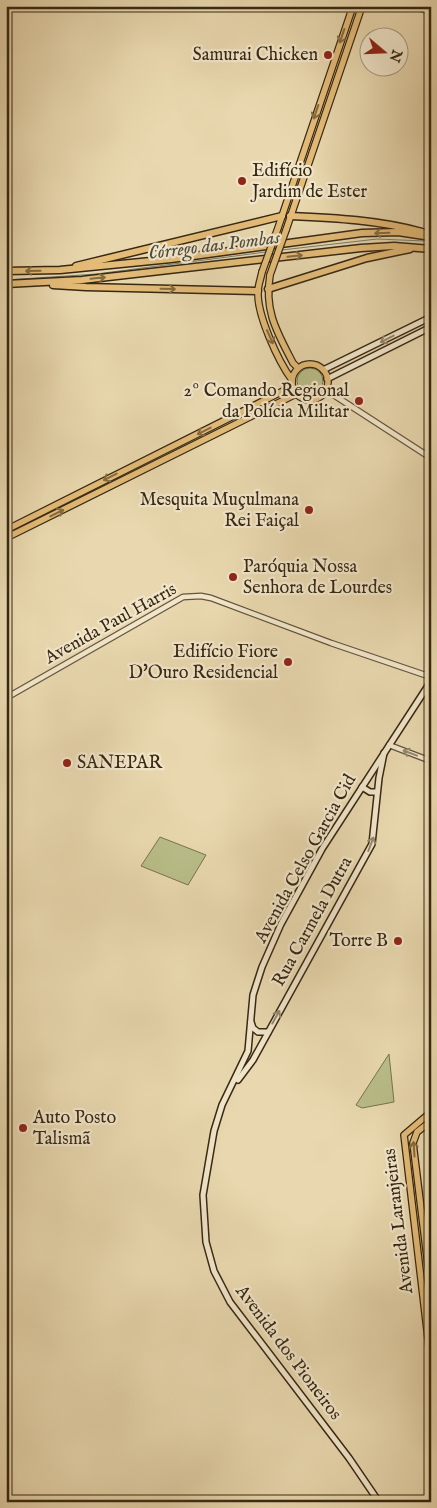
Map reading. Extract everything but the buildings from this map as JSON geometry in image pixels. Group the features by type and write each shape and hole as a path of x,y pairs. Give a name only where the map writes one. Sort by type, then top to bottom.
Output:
{"highway":[{"path":"60,270 282,216"},
{"path":"290,216 371,221 391,224 431,236"},
{"path":"6,271 60,270 171,259 362,233 398,232 431,236"},
{"path":"32,284 361,248 394,246 431,249"},
{"path":"268,290 367,258 419,248"},
{"path":"6,284 258,291"}],"main road":[{"path":"6,530 283,390 292,381 298,368 314,364 323,370 327,379 326,390 312,400 306,400 296,394 292,381 264,322 259,306 258,291 262,272 310,128 353,6"},
{"path":"298,368 293,363 269,310 268,290 270,275 362,6"},
{"path":"310,128 315,135 318,134"},
{"path":"304,149 309,153 310,157"},
{"path":"282,216 290,216"},
{"path":"258,291 268,290"},
{"path":"323,370 431,317"},
{"path":"264,322 272,319"},
{"path":"327,379 431,327"},
{"path":"6,538 296,394"},
{"name":"Avenida Celso Garcia Cid","path":"229,1093 248,1051 253,994 262,967 281,924 322,849 431,679"},
{"name":"Rua Carmela Dutra","path":"229,1093 253,1060 372,844 377,792 384,751"},
{"path":"371,772 379,778"},
{"path":"362,787 370,792 377,792"},
{"path":"250,1019 253,1028 258,1032 268,1032"},
{"path":"248,1051 253,1060"},
{"name":"Avenida dos Pioneiros","path":"229,1093 222,1105 214,1131 204,1195 206,1242 214,1271 230,1302 349,1458 379,1502"},
{"name":"Avenida Laranjeiras","path":"431,1112 404,1135 431,1364"},
{"name":"Avenida Laranjeiras","path":"431,1121 416,1132 413,1143 431,1290"}],"street":[{"path":"411,6 431,12"},
{"path":"326,390 431,458"},
{"name":"Avenida Paul Harris","path":"6,698 184,597 201,596 212,598 431,679"},
{"path":"389,745 431,761"}],"green space":[{"path":"310,368 319,372 323,381 319,390 310,394 301,390 297,381 301,372"},
{"path":"160,837 206,855 188,885 141,866"},
{"path":"389,1054 394,1102 362,1108 356,1105"}],"waterway":[{"name":"Córrego das Pombas","path":"282,250 377,239 425,241"},
{"name":"Córrego das Pombas","path":"6,280 96,274 266,252"}],"place":[{"name":"Samurai Chicken","path":"328,55"},
{"name":"Edifício Jardim de Ester","path":"242,181"},
{"name":"2º Comando Regional da Polícia Militar","path":"359,401"},
{"name":"Mesquita Muçulmana Rei Faiçal","path":"309,510"},
{"name":"Paróquia Nossa Senhora de Lourdes","path":"233,577"},
{"name":"Edifício Fiore D'Ouro Residencial","path":"288,662"},
{"name":"SANEPAR","path":"67,763"},
{"name":"Torre B","path":"398,941"},
{"name":"Auto Posto Talismã","path":"23,1128"}]}
